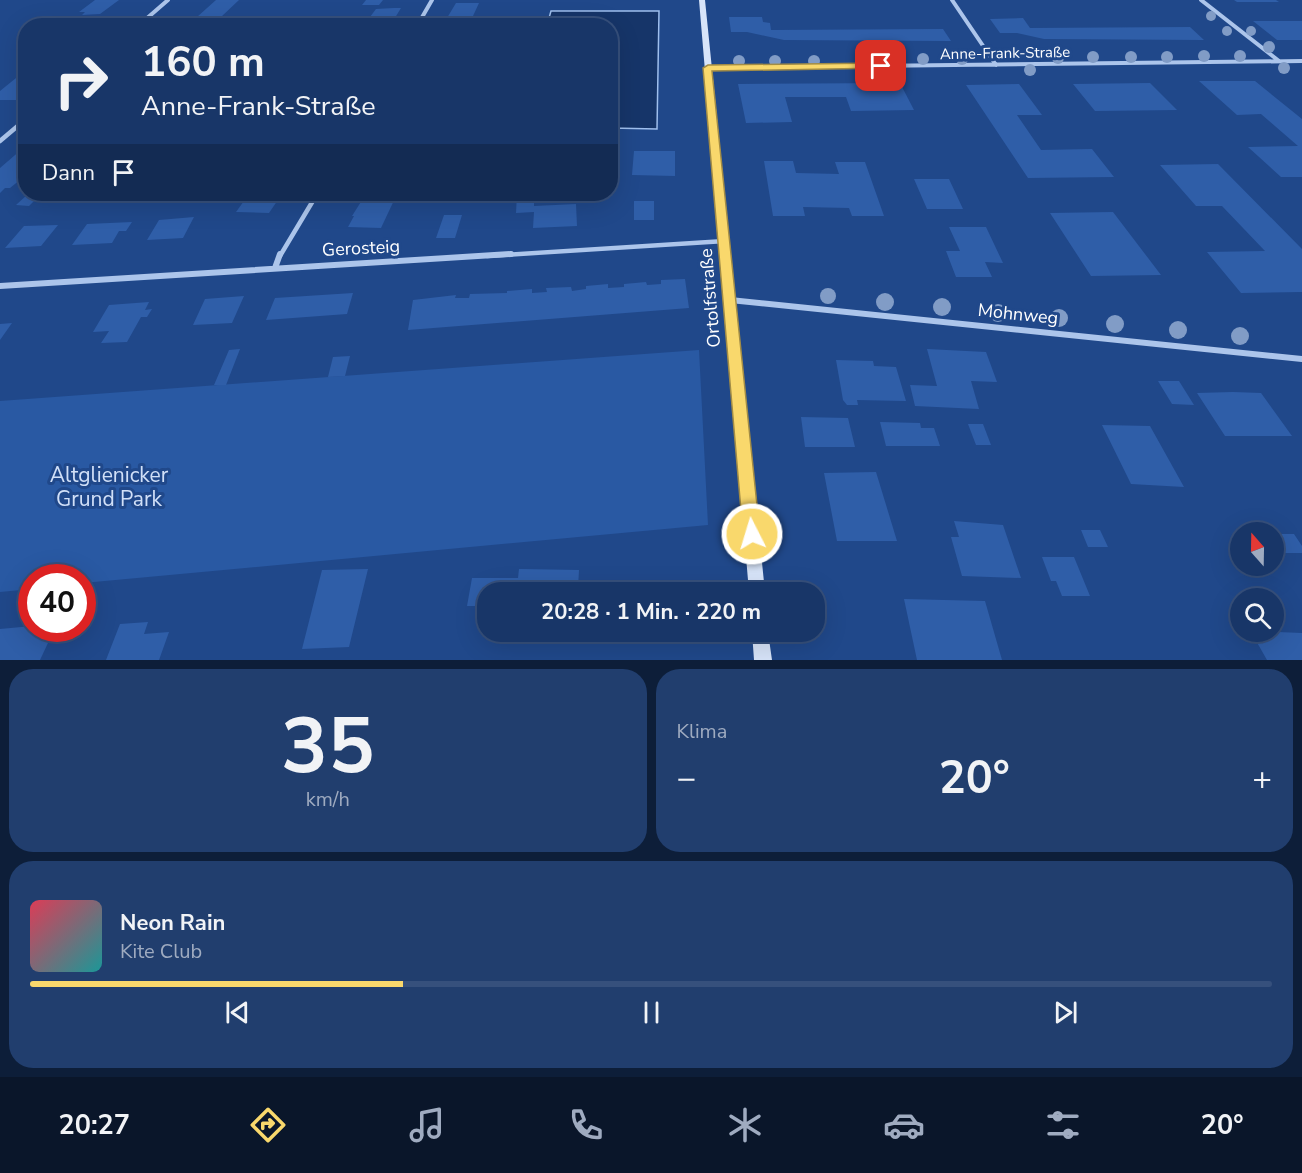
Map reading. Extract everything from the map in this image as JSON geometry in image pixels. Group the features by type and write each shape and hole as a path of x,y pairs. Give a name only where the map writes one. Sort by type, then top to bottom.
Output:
{"street":[{"path":"147,18 168,0"},
{"path":"422,18 432,0"},
{"name":"Ortolfstraße","path":"702,0 756,582"},
{"path":"952,0 996,65"},
{"path":"1201,0 1279,62"},
{"name":"Anne-Frank-Straße","path":"708,68 1302,62"},
{"path":"0,141 18,126"},
{"path":"275,268 313,201"},
{"name":"Gerosteig","path":"0,286 724,241"},
{"name":"Mohnweg","path":"730,300 1302,359"},
{"path":"761,642 763,660"}],"green space":[{"name":"Altglienicker Grund Park","path":"699,350 708,525 96,582 96,564 18,564 18,590 0,592 0,401"}],"shaded area":[{"path":"551,11 659,11 657,129 618,128 618,18 549,18"}],"building":[{"path":"95,0 119,0 100,14 82,15 85,12 79,12"},
{"path":"216,0 239,0 221,17 197,17"},
{"path":"366,0 383,0 379,5 362,5"},
{"path":"1234,0 1276,0 1279,2 1237,2"},
{"path":"456,3 479,3 473,16 482,16 481,18 447,18"},
{"path":"401,8 395,18 360,18 370,17 376,9"},
{"path":"173,16 195,17 194,18 171,18"},
{"path":"729,17 762,17 763,22 770,23 771,30 943,29 951,41 784,40 747,32 731,32"},
{"path":"1023,18 1030,28 1190,27 1204,40 1044,39 1017,33 1000,33 990,19"},
{"path":"1253,21 1302,21 1302,40 1277,40"},
{"path":"18,78 18,99 0,100 0,91"},
{"path":"1199,81 1255,81 1302,119 1302,177 1281,177 1248,147 1298,146 1261,114 1237,115"},
{"path":"900,83 914,110 851,111 846,97 785,97 792,122 746,123 738,84"},
{"path":"1150,83 1177,110 1095,111 1073,84"},
{"path":"1019,84 1042,115 1017,115 1041,150 1092,149 1114,177 1028,178 966,85"},
{"path":"634,151 675,151 675,176 632,175"},
{"path":"18,152 18,182 0,193 0,168"},
{"path":"764,161 793,161 796,173 839,174 835,162 865,162 884,216 852,216 849,208 803,207 805,216 773,216"},
{"path":"1218,164 1302,249 1302,292 1241,293 1207,252 1265,251 1222,206 1196,206 1160,165"},
{"path":"914,179 949,179 963,209 927,209"},
{"path":"20,201 34,201 29,206 16,205"},
{"path":"244,201 277,201 269,213 236,212"},
{"path":"361,201 394,201 381,228 348,227 354,216 352,216"},
{"path":"517,201 534,201 534,206 576,204 577,226 533,228 534,212 516,213"},
{"path":"634,201 654,201 654,220 634,220"},
{"path":"1113,212 1161,275 1091,276 1050,213"},
{"path":"444,215 462,215 455,238 436,238"},
{"path":"194,217 183,238 147,240 159,220"},
{"path":"132,222 126,231 119,231 112,243 72,245 87,224"},
{"path":"58,225 41,246 5,248 24,226"},
{"path":"949,227 986,227 1003,263 985,262 992,277 956,277 946,251 960,251"},
{"path":"685,279 689,308 408,330 413,300 456,295 455,298 469,298 470,294 507,293 507,291 532,289 532,293 547,292 546,288 571,287 572,291 586,289 586,286 608,284 608,288 624,287 624,284 646,282 647,285 661,284 661,280"},
{"path":"353,293 347,314 266,320 275,298"},
{"path":"244,296 232,323 193,325 205,299"},
{"path":"149,302 145,310 152,309 147,317 141,317 127,342 101,343 109,331 93,332 109,305"},
{"path":"12,323 0,340 0,324"},
{"path":"240,349 226,385 214,385 229,350"},
{"path":"927,349 986,352 997,382 971,381 979,409 915,406 910,385 937,386"},
{"path":"350,356 345,376 328,377 333,357"},
{"path":"836,360 873,361 874,366 896,367 906,401 857,400 858,405 847,405 843,400"},
{"path":"1158,381 1179,381 1194,405 1172,404"},
{"path":"1197,393 1261,393 1292,436 1225,436"},
{"path":"801,417 848,418 855,447 805,447"},
{"path":"880,422 920,423 921,428 934,428 940,446 886,446"},
{"path":"968,424 983,424 991,445 976,445"},
{"path":"1102,425 1150,426 1184,487 1131,484"},
{"path":"876,472 897,541 837,541 824,473"},
{"path":"954,521 1003,525 1021,578 962,576 951,537 959,537"},
{"path":"1081,530 1100,530 1108,547 1088,547"},
{"path":"1284,534 1294,534 1302,546 1302,553 1285,553"},
{"path":"1042,557 1074,557 1090,596 1062,596 1056,581 1051,581"},
{"path":"368,569 349,647 302,649 322,570"},
{"path":"519,569 579,570 578,582 477,582 477,606 467,606 472,578 518,578"},
{"path":"904,599 985,601 1002,660 917,660"},
{"path":"148,622 144,634 169,632 159,660 106,660 120,624"},
{"path":"18,627 18,642 48,642 40,660 0,660 0,629"},
{"path":"1284,632 1302,633 1302,660 1267,660 1257,642 1284,642"}],"route":[{"path":"752,534 735,375 708,68 881,66"}]}
